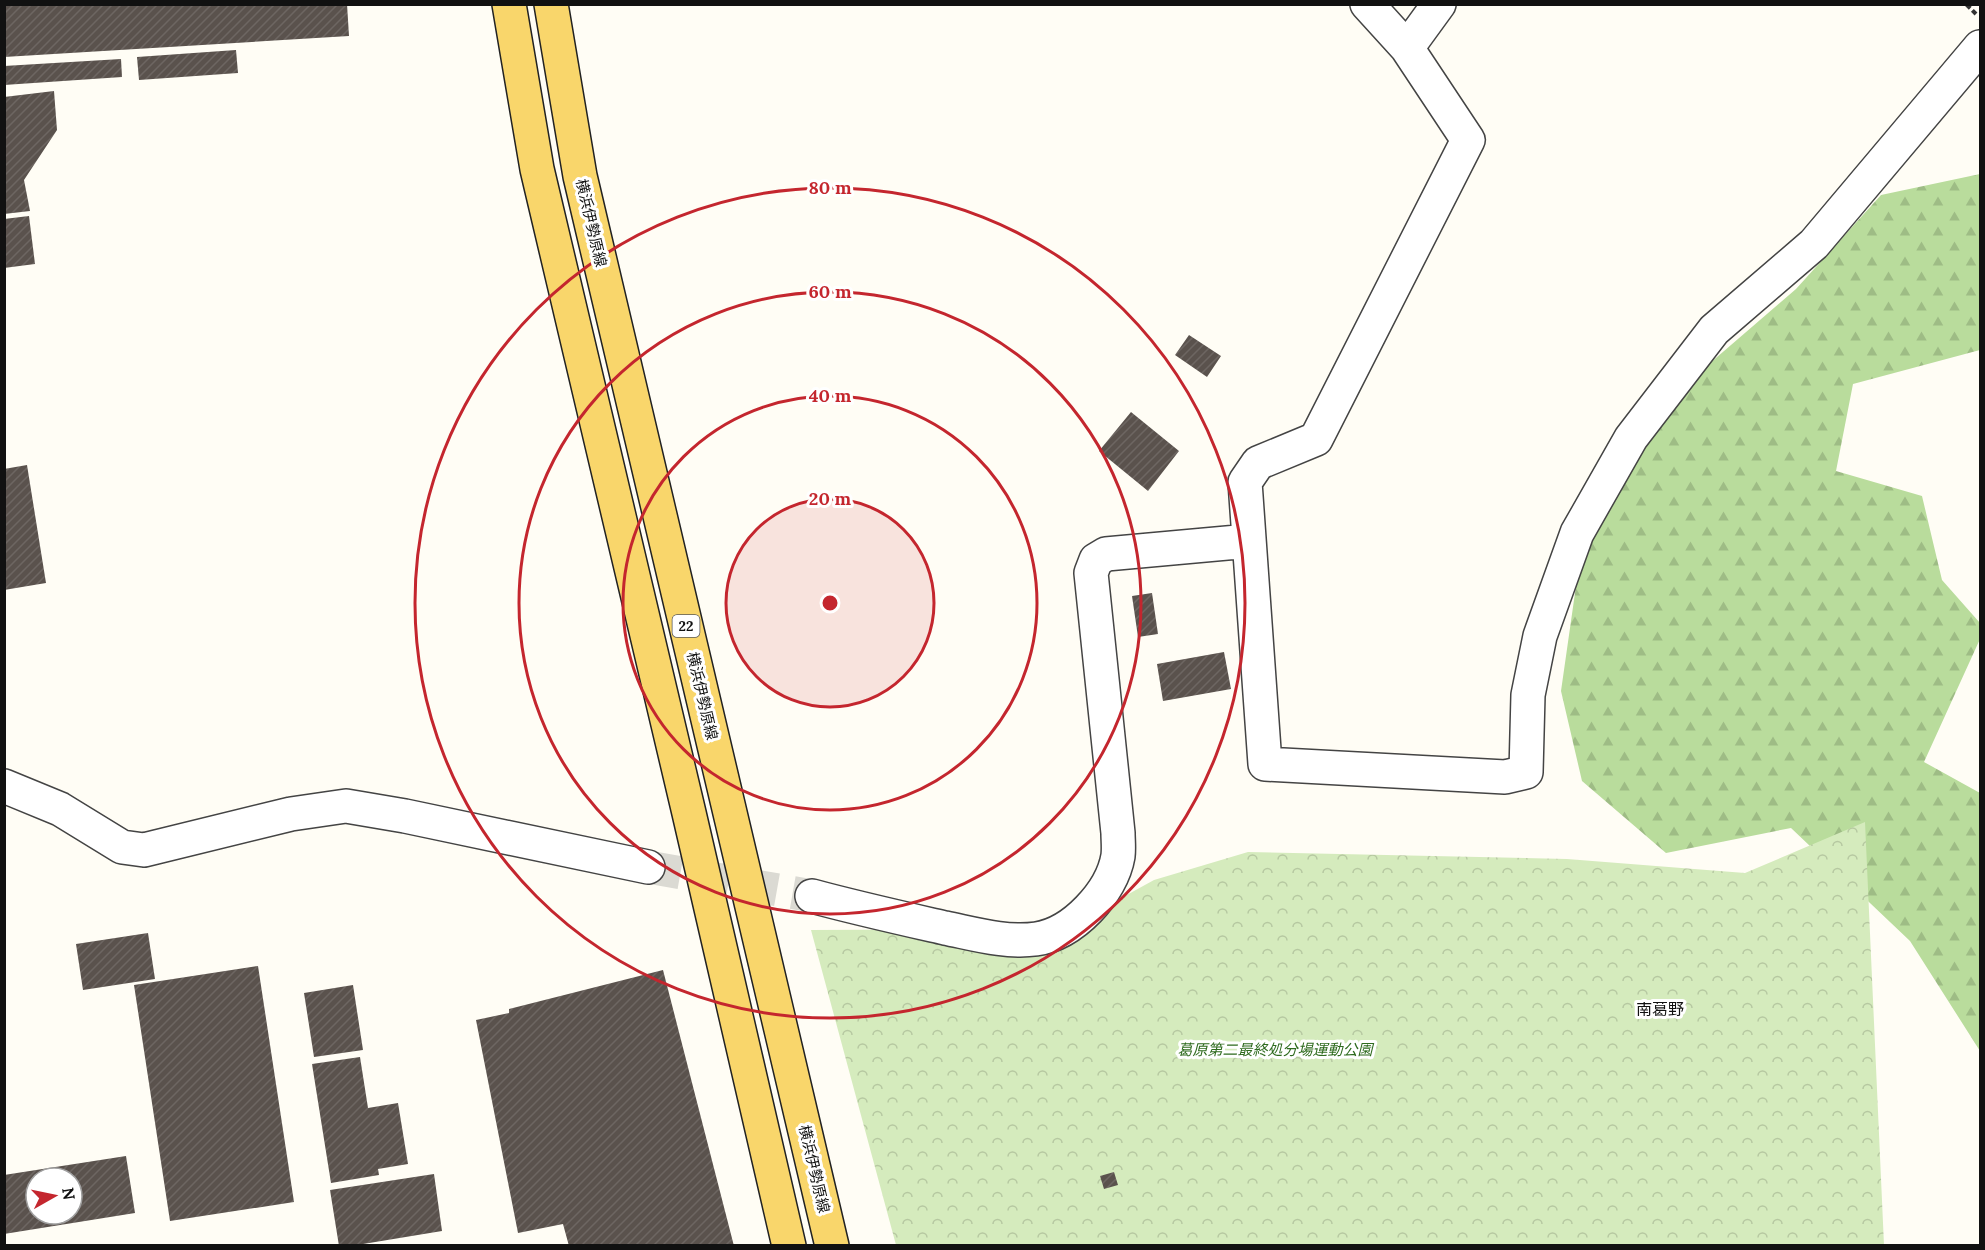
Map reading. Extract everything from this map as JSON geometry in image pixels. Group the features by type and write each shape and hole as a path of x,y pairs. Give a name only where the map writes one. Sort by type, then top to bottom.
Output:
{"main road":[{"path":"509,4 537,169 789,1245"},
{"name":"横浜伊勢原線","path":"551,4 580,176 832,1245"}],"street":[{"path":"1366,4 1407,48 1468,141 1316,439 1258,462 1245,482 1265,764 1505,777 1526,772 1528,695 1540,636 1577,533 1631,438 1714,330 1814,244 1980,47"},
{"path":"1407,48 1439,4"},
{"path":"812,896 1006,941 1038,939 1069,926 1095,903 1109,880 1118,856 1118,833 1091,573 1096,560 1106,554 1249,541"},
{"path":"4,786 60,809 122,847 144,850 291,814 346,806 405,816 648,867"}],"green space":[{"path":"1980,174 1980,350 1853,384 1836,471 1922,496 1942,580 1980,623 1980,639 1924,762 1980,793 1980,1051 1910,941 1791,828 1666,853 1582,781 1561,691 1586,516 1673,395 1796,289 1881,195"},
{"name":"葛原第二最終処分場運動公園","path":"1865,822 1884,1245 896,1245 811,930 1041,929 1114,902 1154,880 1248,852 1567,859 1745,873"}],"building":[{"path":"347,4 349,36 4,57 4,5"},
{"path":"236,50 238,73 139,80 137,57"},
{"path":"121,59 122,77 4,85 4,66"},
{"path":"54,91 57,130 24,180 30,211 4,214 4,97"},
{"path":"29,216 35,264 4,268 4,219"},
{"path":"1189,335 1221,356 1207,377 1175,355"},
{"path":"1131,412 1179,451 1148,491 1099,451"},
{"path":"27,465 46,583 4,590 4,469"},
{"path":"1152,593 1158,634 1138,637 1132,596"},
{"path":"1224,652 1231,689 1163,701 1157,664"},
{"path":"148,933 155,979 83,990 76,944"},
{"path":"258,966 294,1202 170,1221 134,985"},
{"path":"663,970 734,1246 569,1246 563,1224 518,1233 476,1020 509,1013 509,1009"},
{"path":"353,985 363,1050 314,1057 304,993"},
{"path":"360,1057 368,1108 398,1103 408,1164 378,1169 379,1175 331,1183 312,1064"},
{"path":"126,1156 135,1213 84,1221 84,1166 62,1166"},
{"path":"24,1172 24,1226 54,1226 4,1234 4,1175"},
{"path":"1114,1172 1118,1185 1104,1189 1100,1176"},
{"path":"434,1174 442,1231 339,1246 330,1190"}],"tunnel":[{"path":"648,867 812,896"}],"district":[{"name":"南葛野","path":"1660,1009"}]}
